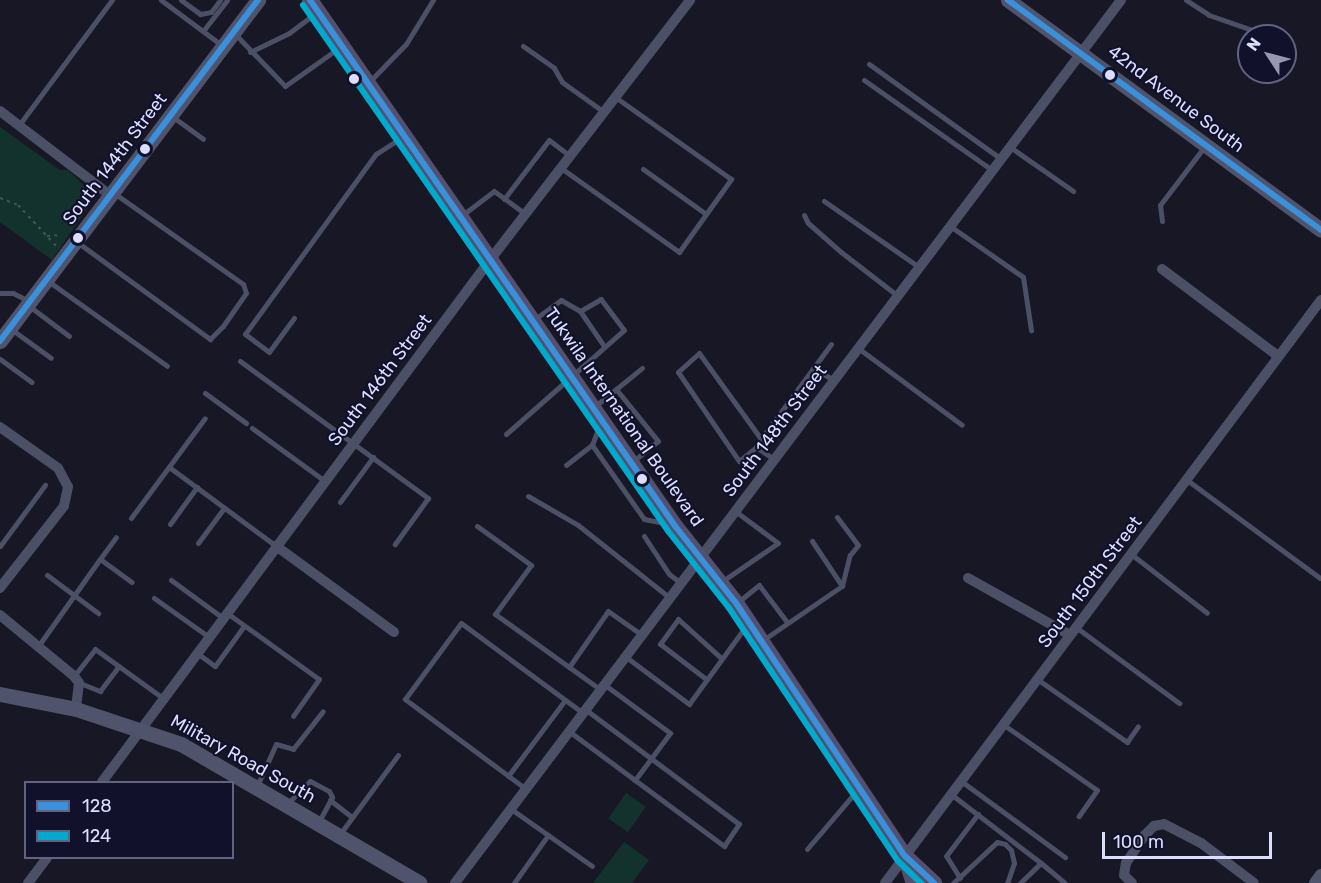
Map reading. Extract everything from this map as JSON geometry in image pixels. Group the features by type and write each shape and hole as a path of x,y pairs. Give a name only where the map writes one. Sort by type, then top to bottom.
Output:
{"main road":[{"name":"Tukwila International Boulevard","path":"314,6 675,526 736,603 905,856 915,883"},
{"name":"Tukwila International Boulevard","path":"905,856 934,883"}],"street":[{"name":"South 144th Street","path":"5,334 47,280 71,239 113,195 258,0"},
{"name":"South 146th Street","path":"103,781 490,260 690,0"},
{"name":"42nd Avenue South","path":"1008,0 1321,230"},
{"name":"South 148th Street","path":"455,883 1121,0"},
{"path":"0,111 113,195"},
{"path":"1161,269 1278,356"},
{"name":"South 150th Street","path":"885,883 1321,300"},
{"path":"0,427 58,468 69,488 64,506 0,588"},
{"path":"276,546 394,632"},
{"path":"968,578 1073,631"},
{"path":"0,615 39,645 77,679 76,709"},
{"name":"Military Road South","path":"0,694 76,709 142,728 181,744 257,786 420,883"},
{"path":"1132,883 1124,875 1126,863 1145,835 1154,826 1164,825 1200,843 1254,883"},
{"path":"28,883 46,859"},
{"path":"1316,883 1321,876"}],"lane":[{"path":"19,125 112,0"},
{"path":"181,0 200,14 211,12 220,0"},
{"path":"203,31 227,0"},
{"path":"367,83 406,44 433,0"},
{"path":"1186,0 1209,15 1237,25"},
{"path":"165,1 224,46"},
{"path":"250,52 289,33 314,6"},
{"path":"234,33 285,86 342,46"},
{"path":"524,46 554,68 562,82 604,112"},
{"path":"868,64 1001,159"},
{"path":"864,80 992,171"},
{"path":"561,168 679,252 730,179 615,98"},
{"path":"172,116 203,139"},
{"path":"294,318 269,352 245,334 376,154 404,136"},
{"path":"504,199 549,140 570,156"},
{"path":"1162,221 1160,206 1205,145"},
{"path":"1010,147 1073,191"},
{"path":"643,169 706,214"},
{"path":"460,217 494,191 526,214"},
{"path":"71,239 210,339 223,326 246,293 243,284 113,195"},
{"path":"824,201 919,268"},
{"path":"804,215 808,223 841,252 898,296"},
{"path":"950,226 1023,278 1031,330"},
{"path":"47,280 167,366"},
{"path":"0,293 13,293 69,336"},
{"path":"506,434 569,374 624,330 600,298 582,314"},
{"path":"532,321 561,300 582,314 604,346"},
{"path":"5,334 51,358"},
{"path":"761,439 699,352 678,372 739,461 756,447 831,344"},
{"path":"858,348 962,425"},
{"path":"0,359 32,382"},
{"path":"240,361 428,498 395,544"},
{"path":"566,465 592,445 597,414 616,389 642,368"},
{"path":"813,368 834,380"},
{"path":"616,389 658,441 631,463"},
{"path":"205,393 246,423"},
{"path":"131,518 205,418"},
{"path":"252,428 325,481"},
{"path":"592,445 644,519 675,526"},
{"path":"756,447 774,459"},
{"path":"340,502 374,457"},
{"path":"169,467 276,546"},
{"path":"1187,480 1320,578"},
{"path":"0,546 45,485"},
{"path":"170,524 197,487"},
{"path":"528,496 578,525 670,598"},
{"path":"198,543 224,508"},
{"path":"720,583 778,543 735,511"},
{"path":"761,641 842,586 850,555 858,545 837,517"},
{"path":"477,526 531,565 495,614 568,667 603,687 670,733 635,780"},
{"path":"644,536 669,574 681,583"},
{"path":"39,645 116,537"},
{"path":"812,541 842,586"},
{"path":"1131,554 1208,613"},
{"path":"100,559 132,582"},
{"path":"47,575 98,613"},
{"path":"171,579 225,616 244,626 319,679 293,716"},
{"path":"736,603 759,585 787,622"},
{"path":"154,598 209,637"},
{"path":"568,667 608,611 642,635"},
{"path":"706,680 660,644 678,619 721,658"},
{"path":"626,657 688,704 749,622"},
{"path":"526,789 405,699 461,623 740,824 724,846 570,732"},
{"path":"197,653 215,666 244,626"},
{"path":"1073,631 1179,703"},
{"path":"119,666 100,691 77,679 94,649 119,666 164,699"},
{"path":"1037,679 1126,742 1138,726"},
{"path":"508,776 565,700"},
{"path":"257,786 276,744 293,749 323,711"},
{"path":"1004,725 1097,790 1079,816"},
{"path":"339,835 398,755"},
{"path":"287,804 310,781 329,791 330,800 318,823"},
{"path":"961,781 1065,857"},
{"path":"807,849 860,788"},
{"path":"951,795 1065,883"},
{"path":"330,800 352,817"},
{"path":"511,809 592,866"},
{"path":"960,878 946,856 978,814"},
{"path":"514,883 549,835"},
{"path":"953,883 997,843 1005,844 1011,850 1014,863 1007,883"},
{"path":"1020,883 1041,863"}],"path":[{"path":"0,198 18,205 57,247"},
{"path":"47,236 71,239"}],"green space":[{"path":"0,127 60,170 68,170 90,192 89,206 52,260 0,222"},
{"path":"626,793 646,807 628,832 608,818"},
{"path":"624,842 649,860 632,883 593,883"}],"transit line":[{"name":"128","path":"0,341 258,0"},
{"name":"128","path":"310,0 675,526 736,603 905,856 934,883"},
{"name":"128","path":"1008,0 1321,230"},
{"name":"124","path":"303,5 668,531 729,608 898,861 921,883"}]}
